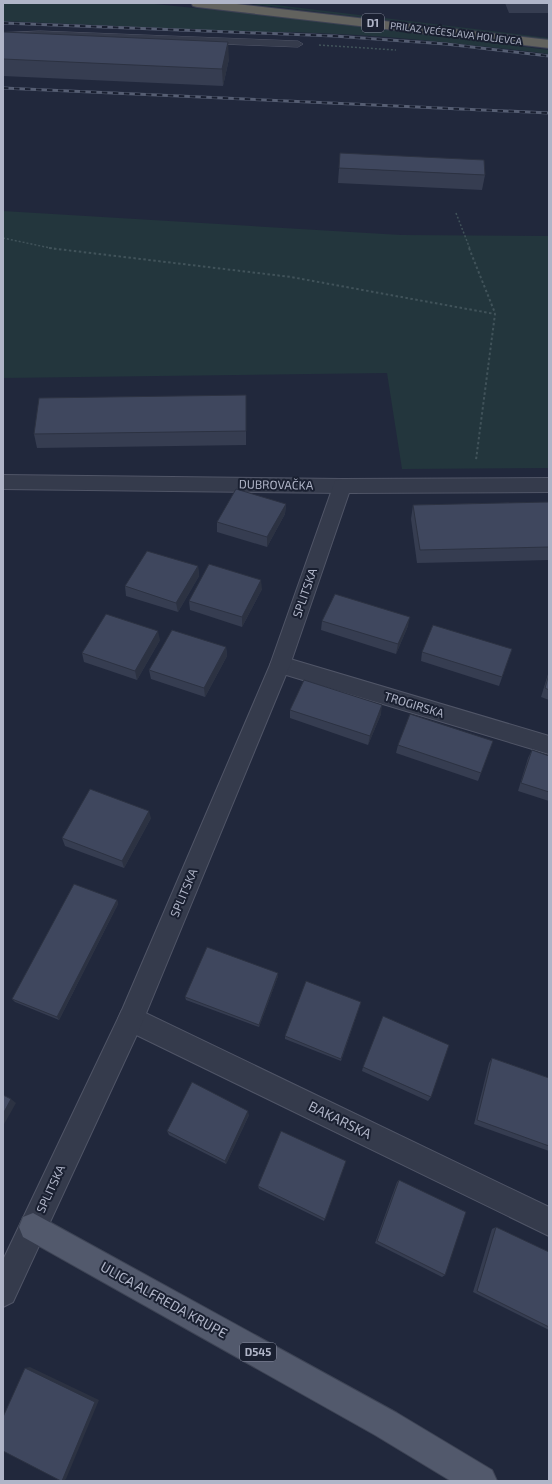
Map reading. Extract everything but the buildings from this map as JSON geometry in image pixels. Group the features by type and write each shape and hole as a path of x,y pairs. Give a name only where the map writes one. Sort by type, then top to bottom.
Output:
{"highway":[{"name":"PRILAZ VEĆESLAVA HOLJEVCA","path":"197,3 549,44"},
{"name":"PRILAZ VEĆESLAVA HOLJEVCA","path":"300,3 549,33"}],"main road":[{"name":"ULICA ALFREDA KRUPE","path":"33,1227 386,1424 481,1481"}],"street":[{"name":"DUBROVAČKA","path":"3,482 342,486 549,485"},
{"name":"SPLITSKA","path":"3,1292 131,1019 280,665 342,486"},
{"name":"TROGIRSKA","path":"280,665 549,745"},
{"name":"BAKARSKA","path":"131,1019 549,1222"}],"lane":[{"path":"3,36 40,34 298,44"}],"path":[{"path":"456,213 495,314 473,485"},
{"path":"3,238 51,248 291,276 495,314"}],"shaded area":[{"path":"3,3 145,3 302,19 549,50 549,54 475,45 364,35 253,32 3,21"},
{"path":"243,3 260,3 549,38 549,40"},
{"path":"3,211 401,235 549,236 549,468 402,469 387,373 3,378"}],"railway":[{"path":"3,23 334,36 446,44 549,56"},
{"path":"3,88 549,113"}]}
